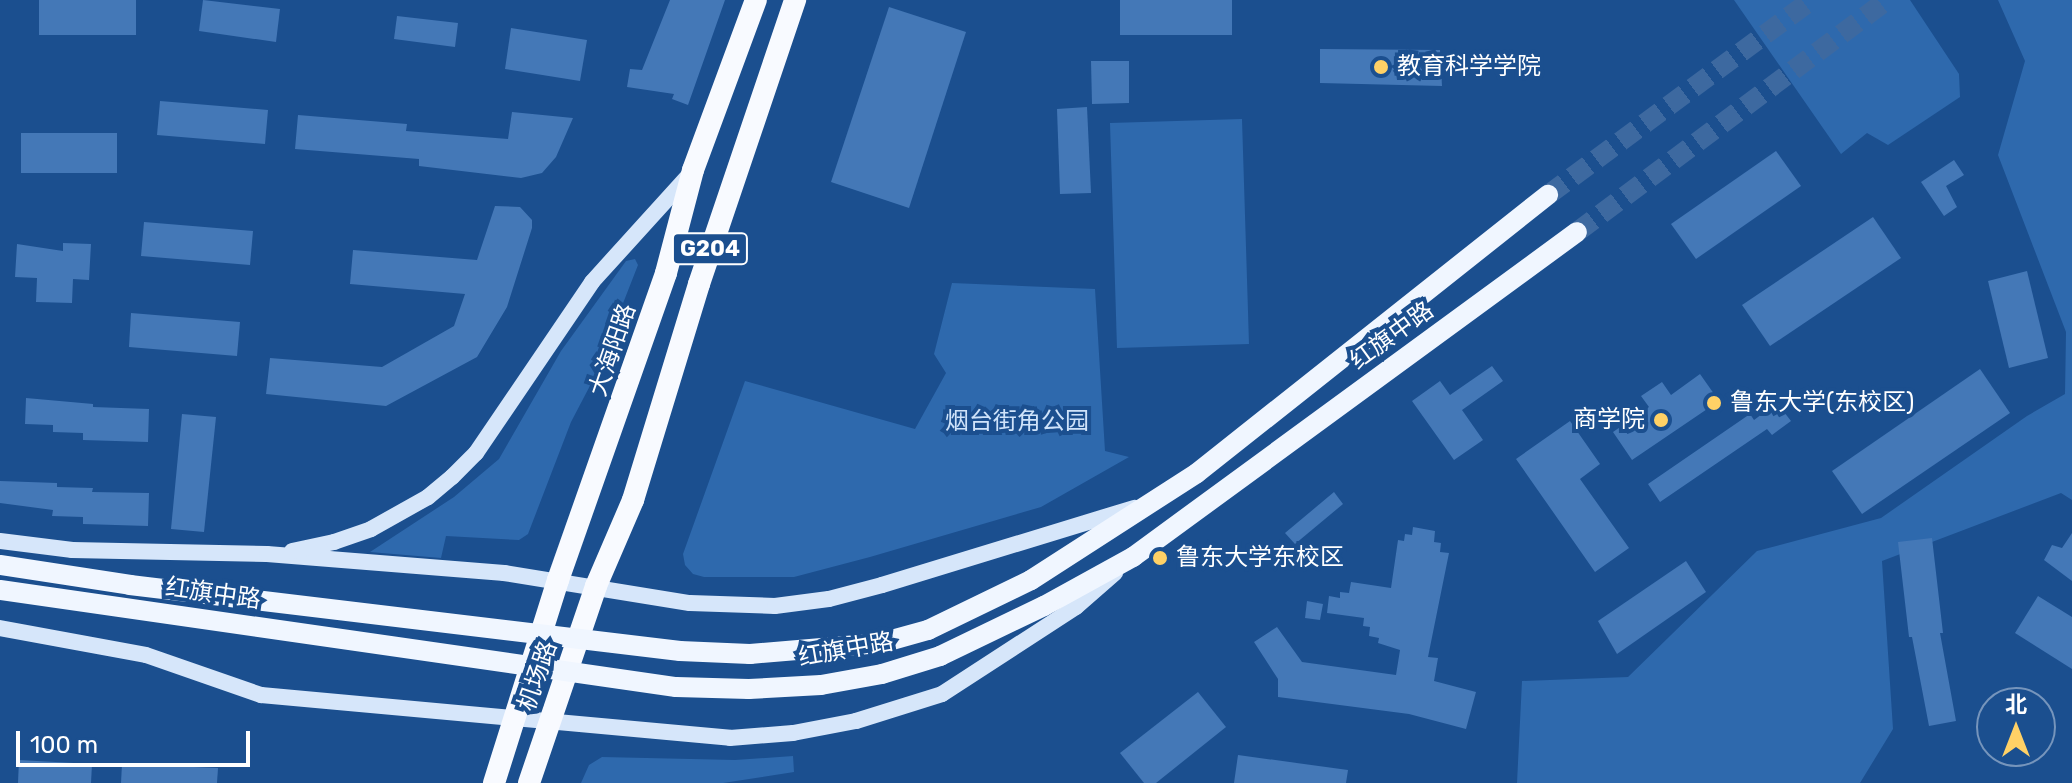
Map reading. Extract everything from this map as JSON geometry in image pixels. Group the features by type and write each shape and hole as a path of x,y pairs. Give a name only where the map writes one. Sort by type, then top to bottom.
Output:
{"highway":[{"name":"大海阳路","path":"517,717 558,580 583,518 666,273 693,170 756,0"},
{"name":"G204","path":"596,586 633,500 699,284 795,0"},
{"name":"机场路","path":"529,783 596,586"},
{"name":"机场路","path":"495,780 517,717"}],"main road":[{"path":"267,554 334,542 371,529 428,497 452,477 476,453 592,282 693,170"},
{"name":"红旗中路","path":"0,565 130,585 711,653 818,650 881,643 928,630 1031,580 1159,501 1548,195"},
{"name":"红旗中路","path":"0,590 710,690 821,685 882,674 940,656 1044,606 1133,557 1577,232"},
{"path":"0,541 72,550 267,554 445,568 558,580 690,603 775,606 829,599 1159,501"},
{"name":"红旗中路","path":"0,555 130,585"},
{"path":"0,628 146,655 261,695 517,717 549,724 730,738 793,733 902,709 942,694 1076,607 1133,557"}],"green space":[{"path":"1734,0 1910,0 1959,74 1960,97 1888,145 1867,133 1841,154"},
{"path":"1998,0 2072,0 2072,500 2061,493 1882,561 1893,729 1860,783 1517,783 1522,681 1628,677 1757,551 1881,518 2027,416 2065,394 2066,332 1998,155 2025,61"},
{"path":"1242,119 1249,344 1117,348 1110,123"},
{"path":"635,259 638,265 593,380 571,422 528,534 519,540 446,536 441,558 370,552 454,497 499,459 561,351 626,261"},
{"name":"烟台街角公园","path":"952,283 1095,289 1105,451 1129,457 1041,507 870,557 794,577 704,577 693,574 685,565 683,554 745,381 915,429 946,373 934,354"},
{"path":"793,756 794,772 723,783 581,783 589,765 602,757 735,760"}],"building":[{"path":"39,0 136,0 136,35 39,35"},
{"path":"203,0 280,9 276,42 199,31"},
{"path":"670,0 725,0 688,105 672,99 674,94 627,87 630,69 642,70"},
{"path":"1120,0 1232,0 1232,35 1120,35"},
{"path":"889,7 966,32 909,208 831,182"},
{"path":"397,16 458,23 455,47 394,39"},
{"path":"511,28 587,40 580,81 505,69"},
{"name":"教育科学学院","path":"1320,49 1440,50 1442,86 1320,83"},
{"path":"1091,61 1129,61 1129,103 1092,104"},
{"path":"160,101 268,110 265,144 157,135"},
{"path":"1087,107 1091,193 1060,194 1057,109"},
{"path":"512,112 573,118 556,157 542,173 521,178 419,166 419,159 295,149 298,115 407,124 406,131 508,139"},
{"path":"21,133 117,133 117,173 21,173"},
{"path":"1776,151 1801,186 1696,259 1671,224"},
{"path":"1954,160 1964,175 1946,186 1957,207 1944,216 1921,182"},
{"path":"495,206 520,207 532,220 532,228 507,307 477,357 386,406 266,394 270,358 382,367 454,326 465,294 350,284 353,250 477,260"},
{"path":"1873,217 1901,258 1770,346 1742,305"},
{"path":"144,222 253,231 250,265 141,256"},
{"path":"63,243 91,244 89,280 73,279 72,303 36,302 37,278 15,277 17,244 63,251"},
{"path":"2027,271 2048,358 2009,368 1988,281"},
{"path":"131,313 240,322 237,356 129,347"},
{"path":"1492,366 1503,381 1462,410 1483,440 1454,460 1412,401 1440,381 1450,395"},
{"path":"1980,369 2010,413 1862,514 1832,471"},
{"name":"商学院","path":"1700,374 1719,401 1632,460 1613,432 1649,407 1641,396 1662,382 1671,395"},
{"path":"26,398 93,404 93,407 149,409 148,442 83,440 83,433 53,432 53,425 25,424"},
{"path":"1777,403 1791,421 1772,435 1767,429 1660,502 1648,484 1750,414 1754,420"},
{"path":"182,414 216,417 204,532 171,529"},
{"path":"1570,421 1600,464 1580,479 1629,548 1595,572 1516,459"},
{"path":"0,481 57,483 57,487 93,488 92,492 149,493 148,526 83,524 83,517 52,516 53,510 0,503"},
{"path":"1334,492 1343,504 1295,544 1285,533"},
{"path":"1413,527 1435,531 1434,542 1441,543 1440,552 1449,553 1428,657 1438,658 1434,681 1476,692 1466,729 1409,714 1278,697 1278,679 1254,642 1277,627 1302,662 1396,675 1400,650 1378,643 1379,638 1369,636 1370,627 1363,626 1364,618 1327,613 1329,596 1340,598 1340,592 1349,593 1351,582 1391,588 1398,540 1404,541 1405,534 1412,535"},
{"path":"2072,533 2072,581 2044,560 2052,545 2062,548"},
{"path":"1932,538 1943,633 1940,633 1956,721 1929,726 1912,637 1909,637 1898,542"},
{"path":"1686,561 1706,592 1617,654 1598,621"},
{"path":"2038,596 2072,617 2072,669 2015,633"},
{"path":"1307,601 1323,604 1320,620 1305,618"},
{"path":"1198,692 1226,727 1156,783 1144,783 1120,753"},
{"path":"1238,755 1348,770 1346,783 1234,783"},
{"path":"19,760 92,764 91,783 18,783"},
{"path":"122,764 218,768 217,783 121,783"}],"tunnel":[{"path":"1548,195 1812,0"},
{"path":"1577,232 1887,0"}],"place":[{"name":"教育科学学院","path":"1381,67"},
{"name":"鲁东大学(东校区)","path":"1714,403"},
{"name":"商学院","path":"1661,420"},
{"name":"鲁东大学东校区","path":"1160,558"}]}
